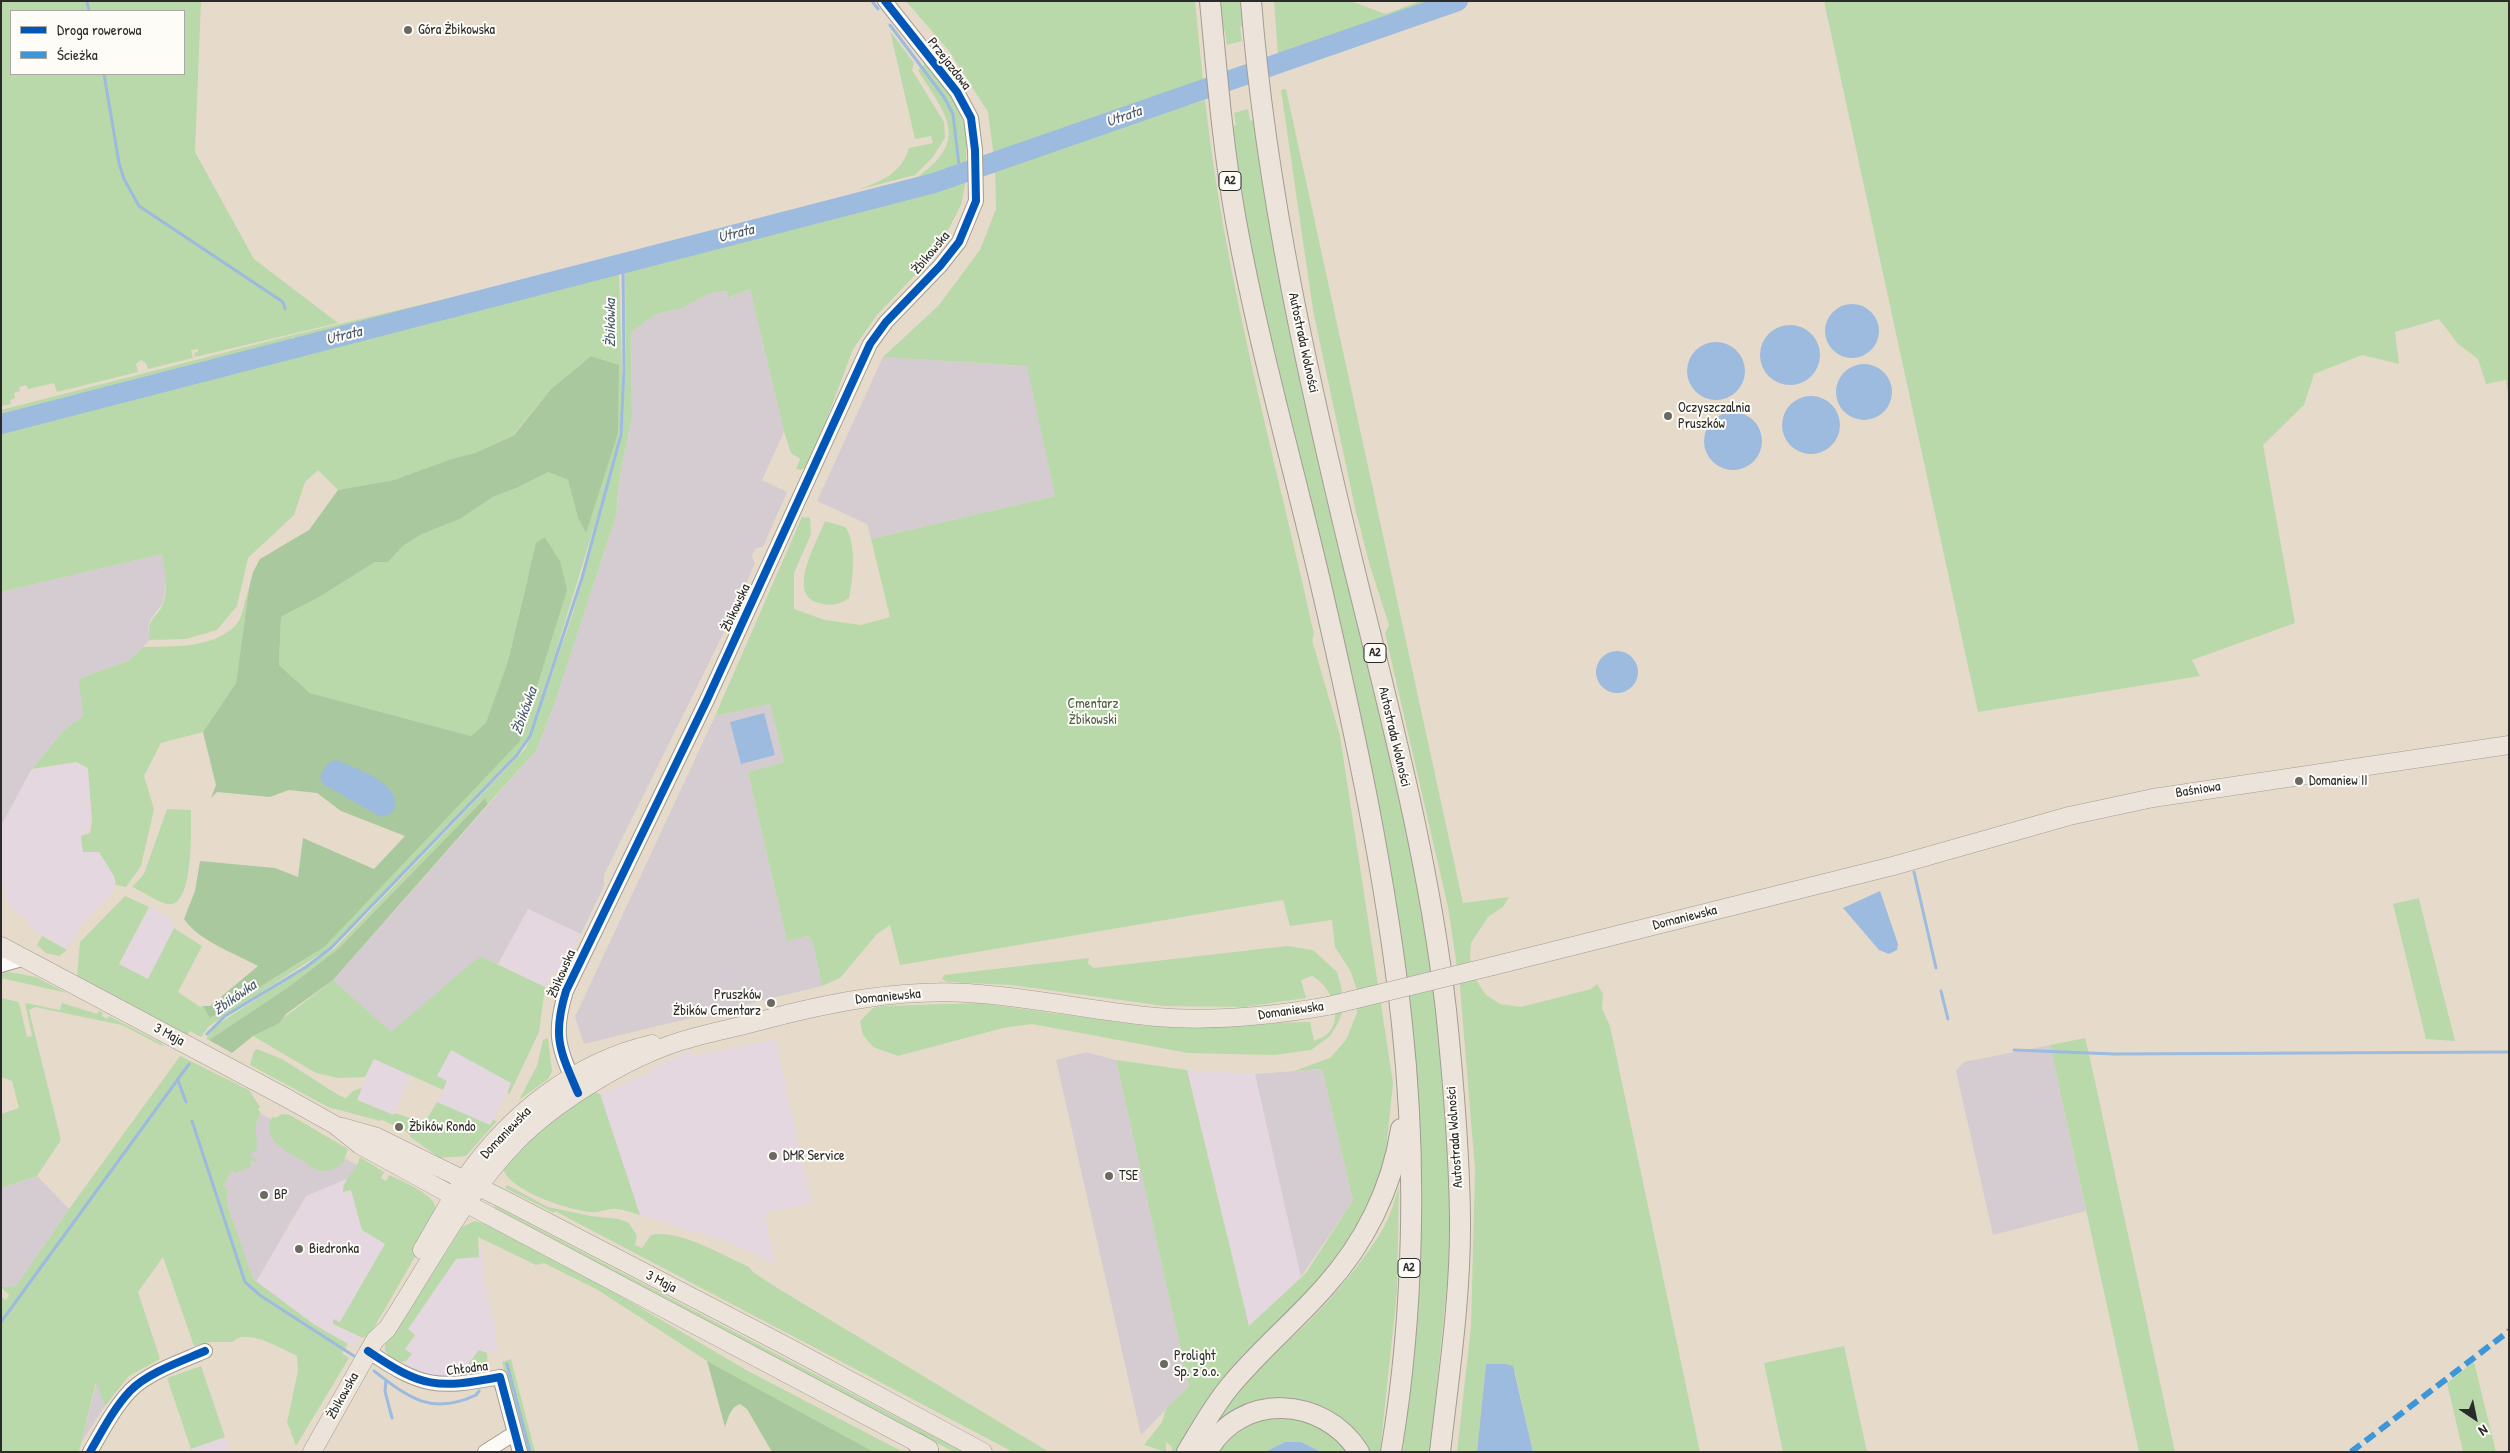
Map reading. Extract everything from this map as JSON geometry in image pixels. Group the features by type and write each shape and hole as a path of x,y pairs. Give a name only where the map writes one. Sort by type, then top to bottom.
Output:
{"highway":[{"name":"A2","path":"1210,1 1215,60 1232,192 1245,263 1354,728 1381,869 1402,1025 1407,1082 1410,1181 1408,1306 1391,1452"},
{"name":"Autostrada Wolności","path":"1251,1 1274,190 1293,298 1421,856 1446,1010 1455,1112 1460,1216 1450,1365 1440,1452"},
{"path":"1187,1452 1232,1384 1351,1257 1376,1213 1390,1177 1401,1132 1407,1082"},
{"path":"1207,1452 1219,1434 1235,1421 1261,1410 1288,1408 1303,1410 1332,1422 1347,1434 1359,1452"}],"main road":[{"name":"Baśniowa","path":"1893,866 2069,816 2153,798 2509,745"},
{"name":"Domaniewska","path":"472,1183 535,1125 578,1093 627,1066 679,1041 821,1006 847,1001 926,994 966,993 1157,1017 1196,1019 1283,1014 1328,1006 1493,966 1893,866"},
{"name":"3 Maja","path":"1,946 335,1125 360,1145 927,1449"},
{"name":"Domaniewska","path":"460,1199 508,1126 547,1092 571,1076 639,1047 667,1040 679,1041"},
{"name":"3 Maja","path":"335,1125 377,1137 472,1183 786,1346 983,1452"},
{"name":"Żbikowska","path":"312,1452 372,1346 379,1324 460,1199"}],"street":[{"name":"Przejazdowa","path":"884,1 964,104 971,118 975,150"},
{"name":"Żbikowska","path":"578,1093 558,1044 557,1028 566,991 707,700 870,344 886,322 940,266 958,242 976,201 975,150"},
{"path":"1,965 25,958"},
{"name":"Chłodna","path":"372,1346 406,1375 433,1384 454,1386 500,1377 520,1452"},
{"path":"90,1452 109,1420 131,1390 160,1371 205,1351"},
{"path":"485,1452 515,1433"}],"shaded area":[{"path":"750,289 784,432 762,480 787,492 763,547 756,548 753,553 752,557 755,563 735,610 604,875 604,886 581,934 528,909 498,964 480,957 391,1033 333,980 536,751 555,702 616,516 619,480 632,417 631,332 656,314 683,308 710,293 727,291 729,298"},
{"path":"883,357 1028,366 1055,496 871,539 867,524 817,501"},
{"path":"162,554 167,576 163,603 150,620 148,629 150,640 128,661 83,677 83,716 65,729 31,770 1,826 1,592"},
{"path":"770,704 784,762 748,772 787,941 808,936 813,943 822,986 584,1044 575,1017 715,716"},
{"path":"77,762 88,768 92,821 83,852 99,852 114,876 116,885 112,893 82,924 67,950 33,930 25,917 15,913 8,901 1,882 1,826 31,770"},
{"path":"149,907 171,919 174,928 148,980 119,964"},
{"path":"528,909 581,934 562,971 552,975 545,987 498,964"},
{"path":"775,1039 812,1203 765,1213 775,1264 731,1243 640,1215 600,1094 636,1079 638,1075 650,1074 652,1068 692,1050 694,1056"},
{"path":"2050,1045 2086,1211 1993,1235 1956,1071 1964,1062"},
{"path":"451,1050 512,1083 490,1125 437,1102 443,1090 437,1076"},
{"path":"1086,1052 1116,1060 1189,1386 1141,1435 1056,1060"},
{"path":"374,1058 411,1074 394,1115 357,1100"},
{"path":"1322,1069 1353,1200 1301,1277 1255,1074"},
{"path":"1187,1070 1255,1074 1301,1277 1249,1327"},
{"path":"250,1108 357,1165 349,1178 306,1196 256,1282 251,1276 228,1207 227,1189 223,1186 234,1146"},
{"path":"357,1165 415,1196 423,1228 355,1347 315,1325 256,1282 307,1196 349,1178"},
{"path":"37,1176 69,1209 16,1286 1,1287 1,1188"},
{"path":"478,1248 482,1248 484,1280 496,1331 495,1338 498,1351 489,1353 479,1350 465,1368 466,1378 437,1379 403,1367 412,1354 405,1349 415,1336 408,1329 456,1259 479,1257"},
{"path":"97,1381 105,1406 81,1443"},
{"path":"225,1437 230,1452 191,1452 191,1449"}],"green space":[{"path":"1,1 201,1 195,152 254,259 338,323 195,357 194,353 198,352 198,349 191,350 193,358 148,369 146,363 141,360 136,364 138,372 57,392 54,383 28,389 26,385 19,387 20,391 14,393 15,398 10,400 11,404 1,406"},
{"name":"Cmentarz Żbikowski","path":"906,1 1195,1 1203,81 1187,87 1190,105 1205,100 1225,235 1252,368 1314,634 1312,640 1340,736 1393,1083 1384,1170 1365,1218 1342,1254 1207,1401 1176,1452 1173,1452 1171,1446 1166,1442 1166,1452 1144,1445 1162,1422 1166,1409 1189,1386 1116,1060 1187,1070 1249,1326 1306,1273 1353,1200 1322,1069 1294,1071 1330,1058 1346,1040 1357,1013 1357,990 1350,970 1335,947 1332,920 1290,926 1283,900 900,965 890,925 877,934 840,978 822,986 813,943 808,936 787,941 748,772 784,762 770,704 715,716 802,517 810,518 811,534 794,573 794,609 825,620 861,625 890,617 871,539 1055,496 1027,366 883,357 939,305 980,250 996,209 995,167 988,112 949,51"},
{"path":"1216,1 1244,1 1246,25 1240,27 1242,41 1227,45 1225,31 1219,32"},
{"path":"1274,1 1350,1 1386,14 1420,1 1445,1 1278,56"},
{"path":"1824,1 2509,1 2509,402 2506,380 2486,384 2478,359 2458,344 2439,319 2395,332 2399,364 2362,355 2314,374 2304,405 2263,445 2295,623 2192,660 2200,676 1978,712"},
{"path":"890,31 914,63 912,70 944,122 945,138 932,158 915,175 857,190 882,180 896,170 906,157 909,148 933,143 931,136 915,139"},
{"path":"926,63 955,102 963,120 966,134 966,166 893,189 302,341 292,337 289,345 1,418 1,410 297,334 504,285 916,178 933,164 944,151 948,139 948,126 944,114 918,70"},
{"path":"1286,89 1463,903 1509,897 1503,907 1488,917 1471,943 1470,958 1477,981 1485,994 1500,1004 1521,1007 1591,989 1597,984 1603,994 1602,1009 1610,1026 1700,1452 1533,1452 1515,1373 1486,1365 1477,1452 1457,1452 1471,1327 1475,1170 1460,987 1448,907 1385,633 1389,625 1370,566 1355,508 1313,310 1281,90"},
{"path":"1248,109 1250,121 1257,119 1392,761 1424,918 1439,1011 1451,1191 1448,1276 1430,1452 1403,1452 1421,1262 1419,1143 1413,1042 1256,283 1230,127 1236,125 1234,113"},
{"path":"967,176 961,205 946,234 916,274 877,315 853,349 826,421 805,467 801,470 796,469 800,459 791,453 784,432 750,289 728,298 727,291 710,293 683,308 656,314 631,332 632,417 619,480 616,516 555,702 536,751 488,804 485,798 338,949 287,988 209,1040 206,1039 215,1026 334,949 526,748 573,613 622,437 626,366 625,270 890,201"},
{"path":"619,272 623,403 617,452 553,661 527,740 519,752 331,947 209,1026 201,1037 190,1031 187,1035 77,977 80,942 125,896 149,907 119,964 148,979 174,928 202,946 178,992 200,1007 203,1006 210,1017 302,961 532,708 542,665 560,561 545,537 527,580 508,661 486,724 471,736 310,693 279,665 281,617 321,596 375,562 388,562 403,546 422,534 460,519 493,497 519,487 548,472 568,480 578,518 586,532 619,365 591,356 551,389 513,435 475,453 451,459 394,480 338,490 318,470 305,482 294,515 248,558 237,606 217,630 186,639 150,640 149,626 162,607 166,589 162,554 1,592 1,431"},
{"path":"591,356 619,365 618,433 586,533 578,518 568,480 548,472 519,487 493,497 460,519 422,534 403,546 388,562 375,562 321,596 281,617 279,665 310,693 471,736 486,723 508,661 536,543 545,537 560,561 567,590 520,741 324,947 210,1018 203,1006 210,1006 258,966 208,940 184,919 195,891 200,861 275,868 298,877 303,838 374,869 405,836 341,811 317,793 289,790 270,797 217,792 211,798 216,785 203,732 236,683 249,588 253,572 260,559 309,530 338,490 394,480 451,459 475,453 514,435 551,389"},
{"path":"825,521 845,527 849,533 853,551 853,572 849,598 834,604 819,603 809,598 805,589 804,579 807,566"},
{"path":"249,588 236,683 203,732 161,743 144,776 154,809 141,866 126,887 116,885 114,876 99,852 83,852 81,836 90,833 92,821 88,768 76,762 32,769 65,729 83,716 79,681 83,677 128,661 143,647 192,645 227,633 238,622"},
{"path":"485,798 488,804 333,980 286,1014 279,1023 253,1036 232,1053 209,1040 287,988 338,949"},
{"path":"167,809 191,810 191,848 187,881 183,894 176,902 168,904 132,887 144,874"},
{"path":"2419,898 2455,1041 2426,1039 2393,904"},
{"path":"42,936 67,950 59,956 46,953 37,945"},
{"path":"1287,946 1313,950 1337,972 1341,986 1344,1007 1338,1023 1330,1036 1311,1050 1274,1055 1188,1053 1032,1024 1003,1028 898,1056 873,1047 863,1035 860,1021 873,1008 883,1006 979,1003 1147,1026 1310,1022 1314,1041 1325,1036 1331,1029 1335,1022 1335,1013 1330,995 1325,987 1312,976 1301,980 1306,998 1244,1007 1164,1006 1011,985 947,982 942,979 944,975 1089,958 1088,964 1094,968"},
{"path":"480,956 545,987 539,1032 509,1095 508,1091 511,1083 451,1050 437,1076 447,1081 443,1090 374,1059 365,1077 338,1078 316,1073 253,1036 304,1003 333,980 391,1032"},
{"path":"9,972 36,977 67,993 1,978 1,973"},
{"path":"1,998 19,1002 27,1037 32,1036 25,1003 60,1010 62,1003 97,1014 99,1011 107,1019 109,1016 163,1044 162,1046 122,1025 35,1007 29,1010 61,1140 37,1176 1,1188 1,1114 19,1108 12,1081 1,1077"},
{"path":"548,1038 552,1072 548,1079 519,1100 537,1066 543,1040"},
{"path":"2085,1038 2175,1452 2139,1452 2050,1045"},
{"path":"257,1049 282,1059 340,1096 346,1098 353,1091 362,1088 357,1100 394,1115 395,1113 426,1123 430,1132 428,1117 437,1102 490,1125 493,1120 497,1121 466,1156 440,1158 410,1137 397,1125 396,1127 381,1119 380,1121 328,1107 250,1065 254,1051"},
{"path":"180,1056 249,1090 260,1107 258,1110 261,1112 256,1124 256,1152 253,1151 250,1157 256,1159 258,1154 256,1163 252,1160 249,1163 252,1166 236,1173 232,1170 223,1186 227,1188 228,1207 253,1279 315,1325 348,1344 342,1353 349,1358 296,1446 287,1422 298,1371 297,1356 264,1341 246,1337 239,1338 233,1342 210,1342 194,1346 163,1257 138,1292 160,1359 129,1376 105,1406 96,1382 79,1452 1,1452 1,1297 6,1300 9,1295 1,1287 16,1286 69,1209"},
{"path":"590,1091 600,1094 640,1215 617,1209 591,1212 569,1208 541,1198 516,1185 503,1169 539,1128"},
{"path":"282,1114 290,1115 348,1149 343,1163 330,1170 319,1170 282,1148 272,1138 269,1125 272,1117 275,1118"},
{"path":"360,1157 384,1172 381,1178 386,1181 389,1175 408,1184 429,1197 435,1206 435,1222 371,1333 363,1338 333,1324 333,1319 340,1322 385,1244 362,1230 351,1190 343,1192 345,1183"},
{"path":"507,1185 548,1207 591,1216 619,1219 629,1223 637,1236 635,1245 642,1248 651,1235 674,1236 701,1244 749,1267 754,1273 779,1289 1049,1452 1013,1452 555,1211 554,1213 505,1188"},
{"path":"1399,1186 1397,1292 1380,1452 1368,1452 1290,1401 1208,1440 1226,1405 1238,1390 1340,1288 1360,1262 1385,1225"},
{"path":"495,1206 963,1452 954,1452 548,1239 493,1209"},
{"path":"475,1221 485,1224 487,1221 612,1291 748,1371 903,1452 874,1452 707,1361 598,1290 544,1263 536,1265 478,1237 479,1257 456,1259 408,1329 415,1335 405,1349 412,1354 406,1361 401,1362 388,1358 385,1343 419,1295 462,1227"},
{"path":"1844,1346 1867,1452 1783,1452 1764,1363"},
{"path":"479,1350 487,1353 488,1369 483,1374 466,1375 465,1368"},
{"path":"511,1359 535,1452 525,1452 502,1362"},
{"path":"707,1361 874,1452 772,1452 747,1409 740,1404 732,1410 725,1427"},
{"path":"2474,1362 2496,1452 2463,1452 2447,1383"},
{"path":"201,1366 225,1437 191,1449 167,1378"},
{"path":"1295,1416 1330,1430 1350,1452 1321,1452 1301,1442 1285,1442 1265,1452 1218,1452 1236,1433 1252,1423 1270,1418"}],"water":[{"path":"1852,304 1862,306 1871,312 1877,321 1879,331 1877,341 1871,350 1862,356 1852,358 1842,356 1833,350 1827,341 1825,331 1827,321 1833,312 1842,306"},
{"path":"1790,325 1807,330 1815,338 1820,355 1815,372 1807,380 1790,385 1773,380 1765,372 1760,355 1765,338 1773,330"},
{"path":"1710,342 1722,342 1737,350 1745,365 1745,377 1737,392 1722,400 1710,400 1695,392 1687,377 1687,365 1695,350"},
{"path":"1859,364 1869,364 1884,372 1890,381 1892,392 1890,403 1884,412 1869,420 1859,420 1848,415 1841,408 1836,397 1836,387 1841,376 1848,369"},
{"path":"1811,396 1827,401 1835,409 1840,425 1835,441 1827,449 1811,454 1795,449 1787,441 1782,425 1787,409 1795,401"},
{"path":"1727,412 1739,412 1754,420 1762,435 1762,447 1754,462 1739,470 1727,470 1712,462 1704,447 1704,435 1712,420"},
{"path":"1621,651 1629,654 1635,660 1638,672 1635,684 1629,690 1613,693 1605,690 1599,684 1596,668 1599,660 1605,654"},
{"path":"764,713 775,755 741,764 730,722"},
{"path":"336,760 363,771 382,782 394,797 395,805 392,812 381,817 323,784 320,778 324,769 330,762"},
{"path":"1880,891 1898,944 1897,950 1889,954 1879,950 1843,908"},
{"path":"1486,1364 1513,1366 1533,1452 1477,1452"},
{"path":"1285,1442 1301,1442 1321,1452 1265,1452"}],"waterway":[{"path":"87,1 89,10"},
{"path":"872,1 878,9"},
{"name":"Utrata","path":"1,424 934,183 1458,1"},
{"path":"890,25 944,97 953,114 960,174"},
{"path":"104,75 119,163 124,179 139,206 283,302 285,309"},
{"name":"Żbikówka","path":"207,1034 225,1016 306,967 331,948 517,755 530,736 582,578 621,435 624,370 623,264"},
{"path":"1914,872 1936,968"},
{"path":"1941,991 1948,1019"},
{"path":"2014,1050 2114,1054 2509,1052"},
{"name":"Żbikówka","path":"1,1322 189,1064"},
{"path":"178,1080 186,1102"},
{"path":"192,1121 245,1282 261,1296 354,1356"},
{"path":"507,1364 530,1452"},
{"path":"475,1373 476,1369 485,1367"},
{"path":"374,1371 410,1396 434,1404 460,1401 476,1395 479,1391"},
{"path":"386,1380 385,1391 392,1418"}],"marked path":[{"path":"2351,1452 2509,1331"}],"cycle path":[{"path":"578,1093 560,1044 559,1020 566,991 707,700 870,344 886,322 940,266 959,242 976,201 975,150 971,118 957,92 885,1"},
{"path":"90,1452 108,1420 130,1391 165,1368 205,1351"},
{"path":"368,1351 417,1379 431,1382 445,1384 460,1383 500,1377 520,1452"}],"place":[{"name":"Góra Żbikowska","path":"408,30"},
{"name":"Oczyszczalnia Pruszków","path":"1668,416"},
{"name":"Domaniew II","path":"2299,781"},
{"name":"Pruszków Żbików Cmentarz","path":"771,1003"},
{"name":"Żbików Rondo","path":"399,1127"},
{"name":"DMR Service","path":"773,1156"},
{"name":"TSE","path":"1109,1176"},
{"name":"BP","path":"264,1195"},
{"name":"Biedronka","path":"299,1249"},
{"name":"Prolight Sp. z o.o.","path":"1164,1364"}]}
